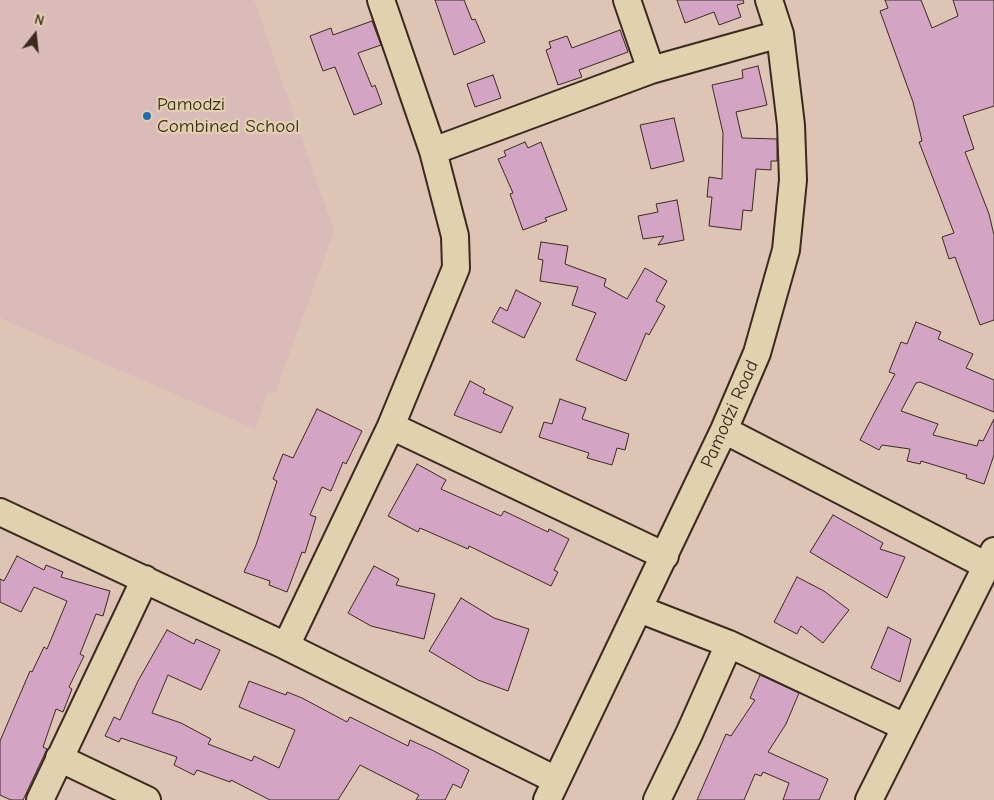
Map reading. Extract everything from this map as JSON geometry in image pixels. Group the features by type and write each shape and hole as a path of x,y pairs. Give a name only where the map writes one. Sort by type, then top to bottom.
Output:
{"street":[{"path":"286,646 391,426 456,268 455,236 433,151 381,0"},
{"path":"627,0 651,70"},
{"name":"Pamodzi Road","path":"552,790 724,430 758,353 786,250 793,171 791,125 780,34 769,0"},
{"path":"433,151 651,70 780,34"},
{"path":"391,426 664,556"},
{"path":"724,430 990,559 869,800"},
{"path":"0,512 286,646 552,790"},
{"path":"40,800 145,579"},
{"path":"639,609 729,644 905,727"},
{"path":"657,800 729,644"},
{"path":"59,758 146,800"}],"shaded area":[{"name":"Pamodzi Combined School","path":"0,0 254,0 334,231 275,393 268,391 255,429 0,318"}],"building":[{"path":"435,0 464,0 472,20 475,19 485,42 454,55"},
{"path":"677,0 743,0 744,3 737,5 741,17 719,25 714,12 685,23"},
{"path":"885,0 921,0 932,28 958,16 953,0 994,0 994,106 963,116 974,149 965,152 989,214 994,235 994,320 980,325 955,257 949,259 942,237 954,233 919,142 922,141 913,102 880,11 888,8"},
{"path":"372,21 381,45 358,53 372,87 375,85 382,104 354,115 335,67 323,71 310,36 331,28 333,35"},
{"path":"620,30 628,52 579,70 582,77 558,85 546,50 551,48 549,42 567,36 572,48"},
{"path":"758,66 767,105 736,112 742,138 777,139 777,161 771,161 771,170 756,169 752,211 743,210 741,230 709,226 712,197 707,197 709,177 722,179 723,133 712,85 743,78 742,70"},
{"path":"493,75 501,98 475,107 467,84"},
{"path":"674,118 684,161 651,169 640,125"},
{"path":"525,142 528,148 541,142 567,210 545,218 547,221 523,230 510,194 513,193 498,159 506,156 504,151"},
{"path":"677,200 684,240 658,245 664,236 643,239 638,216 658,212 656,204"},
{"path":"541,242 568,246 565,264 606,279 604,286 627,299 645,268 667,281 656,301 665,306 649,335 646,333 626,381 576,360 596,313 572,305 578,287 540,281 543,260 538,259"},
{"path":"516,290 541,303 524,338 492,322 500,307 507,311"},
{"path":"916,322 941,332 938,339 973,354 966,368 994,380 994,412 920,382 916,383 901,411 938,424 933,435 977,446 979,440 983,441 994,419 994,455 984,484 966,478 967,475 921,461 920,464 907,461 910,449 882,445 879,450 860,440 895,374 889,372 901,342 907,344"},
{"path":"470,381 485,389 483,393 513,407 501,433 454,415"},
{"path":"560,399 586,408 582,419 629,434 625,450 617,448 612,465 587,458 589,453 539,437 544,422 552,424"},
{"path":"317,409 362,431 346,464 343,462 331,491 322,487 310,515 316,517 305,553 302,552 287,592 269,585 270,581 244,572 256,545 277,481 273,479 283,454 293,458"},
{"path":"417,464 446,480 441,489 501,516 504,511 548,532 549,529 569,539 554,570 558,572 551,586 469,546 468,549 420,528 418,532 388,516"},
{"path":"833,515 883,543 880,549 905,557 887,598 810,552"},
{"path":"17,556 44,570 46,565 63,572 61,577 110,591 103,616 96,614 80,654 84,656 69,687 72,689 63,712 56,709 43,747 47,749 23,800 11,800 0,795 0,741 30,671 32,672 44,647 47,649 67,601 34,587 21,612 0,602 0,579 4,581"},
{"path":"374,566 399,579 396,585 435,594 424,639 371,626 348,613"},
{"path":"797,577 824,591 849,610 823,643 801,626 797,634 774,622"},
{"path":"461,598 494,618 529,629 508,691 478,680 429,651"},
{"path":"888,627 911,639 900,682 871,668"},
{"path":"167,630 194,644 196,639 220,650 201,690 168,675 152,713 181,723 211,739 208,744 252,761 254,756 279,768 295,730 239,707 249,681 286,695 287,692 302,698 347,722 350,717 408,746 410,740 434,751 469,770 461,788 453,784 445,800 416,800 419,795 360,765 338,800 270,800 231,780 230,782 197,770 194,775 174,765 177,757 121,738 119,742 105,736 114,717 120,720 138,681"},
{"path":"760,675 799,693 786,724 768,752 828,779 819,800 783,800 789,783 763,772 761,776 755,774 744,800 697,800 726,734 731,736 755,700 750,698"}],"place":[{"name":"Pamodzi Combined School","path":"147,116"}]}
